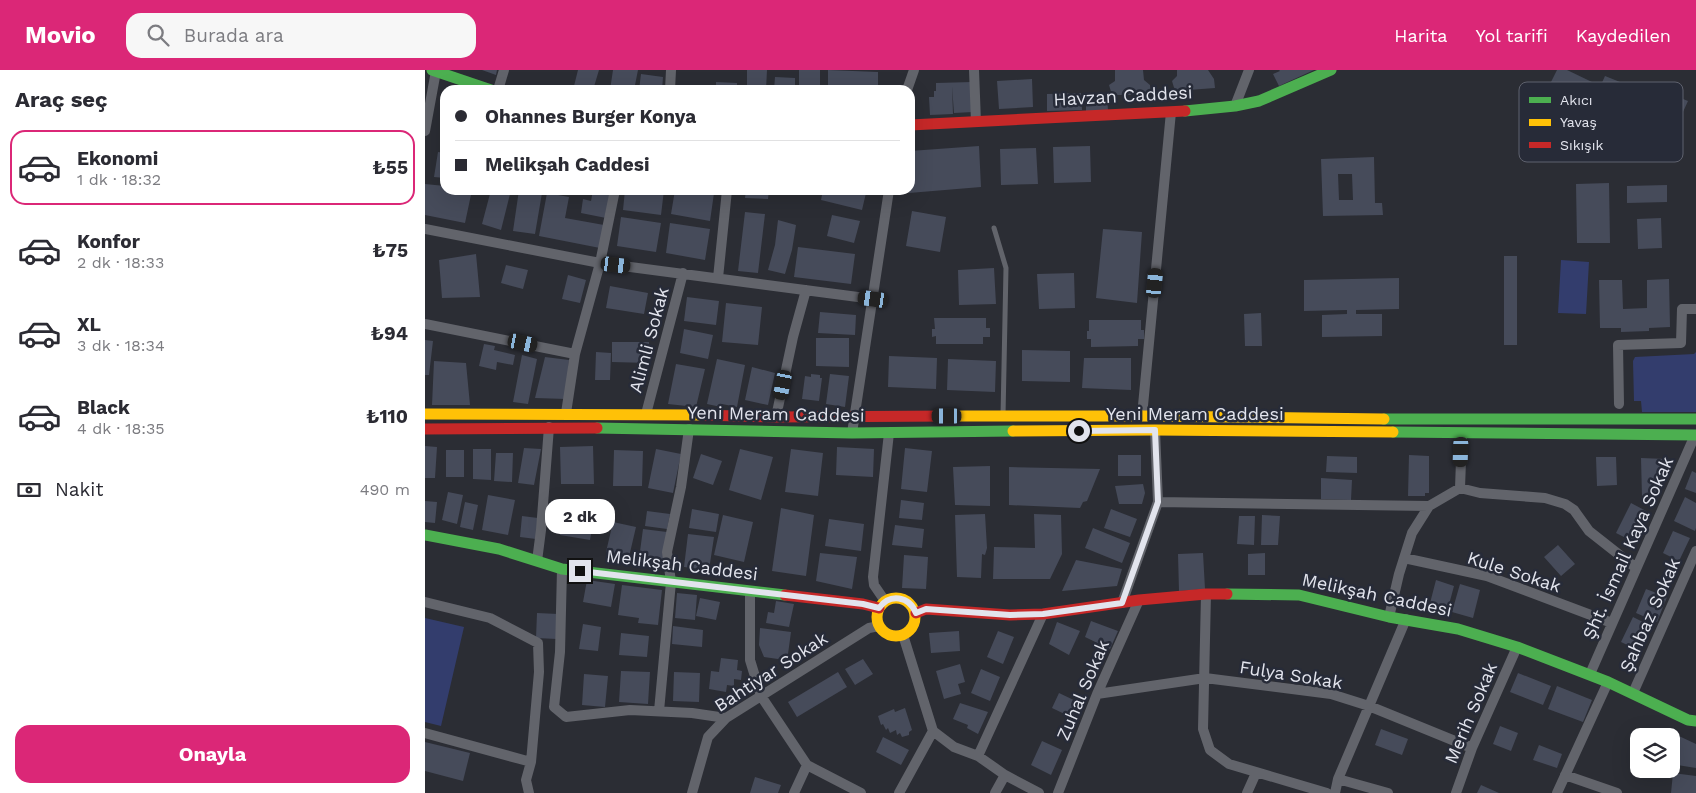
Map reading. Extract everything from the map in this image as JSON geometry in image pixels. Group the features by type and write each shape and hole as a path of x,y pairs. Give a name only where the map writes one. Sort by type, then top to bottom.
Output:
{"main road":[{"name":"Havzan Caddesi","path":"915,125 1171,112 1235,106 1259,102 1331,70"},
{"path":"434,71 476,85"},
{"name":"Yeni Meram Caddesi","path":"425,414 566,413 776,417 1141,416 1382,419 1696,419"},
{"name":"Yeni Meram Caddesi","path":"425,429 549,427 852,433 1155,430 1696,435"},
{"name":"Melikşah Caddesi","path":"425,535 499,549 562,568 863,604 882,605 897,598 909,602 916,613 926,609 1010,615 1043,614 1139,600 1206,594 1299,595 1389,617 1458,629 1517,647 1590,674 1688,720 1696,721"},
{"path":"882,605 877,614 879,626 889,635 903,635 911,630 916,613"}],"street":[{"path":"500,85 504,70"},
{"path":"670,85 671,70"},
{"path":"909,85 914,70"},
{"path":"974,70 976,122"},
{"path":"1235,106 1249,70"},
{"path":"425,130 434,71"},
{"path":"1141,416 1171,112"},
{"path":"566,413 575,354 600,263 614,195"},
{"path":"718,278 726,195"},
{"path":"852,433 888,195"},
{"path":"425,229 600,263 873,299"},
{"name":"Alimli Sokak","path":"646,414 683,273"},
{"path":"776,417 793,337 806,290"},
{"path":"1619,404 1618,345 1681,343 1682,309 1696,308"},
{"path":"425,324 575,354"},
{"path":"537,561 549,427"},
{"path":"659,711 671,582 667,552 681,487 689,429"},
{"path":"1122,603 1158,502 1155,430"},
{"path":"882,605 873,577 889,433"},
{"path":"1460,488 1462,433"},
{"name":"Şht. İsmail Kaya Sokak","path":"1590,674 1696,435"},
{"path":"1389,617 1412,533 1429,506 1460,488 1480,493 1545,498 1565,504 1574,510 1589,531 1637,568"},
{"path":"1158,502 1429,506"},
{"name":"Şahbaz Sokak","path":"1633,693 1696,551"},
{"name":"Kule Sokak","path":"1404,558 1487,576 1613,623"},
{"path":"562,568 561,652 554,707 567,717 630,710 691,713 726,718"},
{"path":"750,591 750,660 761,696 807,765 861,793"},
{"path":"1206,594 1203,729 1211,750 1229,764 1327,793"},
{"name":"Zuhal Sokak","path":"1058,793 1097,694 1139,600"},
{"path":"425,602 490,618 537,643 539,672 531,762 525,780 529,793"},
{"path":"978,756 1043,614"},
{"path":"1335,793 1338,779 1406,619"},
{"name":"Bahtiyar Sokak","path":"692,793 709,737 726,718 869,628 879,626"},
{"path":"903,635 933,730 954,747 978,756 1005,775 1039,793"},
{"name":"Merih Sokak","path":"1456,793 1472,748 1517,647"},
{"name":"Fulya Sokak","path":"1097,694 1205,678 1331,694 1369,706 1472,748"},
{"path":"1557,793 1608,682"},
{"path":"899,793 933,730"},
{"path":"425,733 531,762"},
{"path":"794,793 807,765"},
{"path":"1247,793 1256,773"},
{"path":"995,793 1005,775"},
{"path":"1565,775 1617,793"},
{"path":"1338,779 1388,793"}],"lane":[{"path":"994,228 1006,268 1003,416"}],"shaded area":[{"path":"1561,260 1589,262 1586,314 1558,313"},
{"path":"1696,352 1696,412 1642,412 1641,401 1634,401 1633,361 1635,357 1694,354"},
{"path":"425,618 464,627 441,726 425,722"}],"building":[{"path":"482,70 497,70 496,75"},
{"path":"578,70 599,70 594,85 574,85"},
{"path":"613,70 638,70 635,85 611,85"},
{"path":"747,70 767,70 766,85 747,85"},
{"path":"799,70 820,70 820,85 799,85"},
{"path":"828,70 878,72 878,85 828,85"},
{"path":"1115,70 1143,70 1144,80 1150,85 1151,95 1112,95 1109,85 1115,81"},
{"path":"1177,70 1208,70 1214,79 1215,88 1175,91 1172,81 1177,76"},
{"path":"1279,70 1314,70 1279,86 1273,74"},
{"path":"1557,70 1567,70 1592,82 1551,82"},
{"path":"641,74 663,77 662,85 640,85"},
{"path":"1605,76 1620,82 1602,82"},
{"path":"775,77 795,78 795,85 774,85"},
{"path":"1032,79 1033,107 999,109 997,81"},
{"path":"716,82 737,83 737,85 716,85"},
{"path":"972,82 973,112 954,113 952,86 953,114 930,115 929,97 934,97 936,83"},
{"path":"1081,93 1082,110 1047,111 1047,94"},
{"path":"1086,93 1107,93 1108,111 1086,111"},
{"path":"1683,99 1688,101 1683,112"},
{"path":"979,146 981,187 915,192 915,151"},
{"path":"1090,146 1091,182 1054,183 1053,147"},
{"path":"1036,148 1038,184 1001,185 1000,149"},
{"path":"438,152 440,152 440,178 434,177"},
{"path":"1374,157 1375,203 1382,203 1383,215 1323,216 1321,159","holes":["1338,174 1352,174 1353,200 1339,200"]},
{"path":"1609,183 1610,243 1577,243 1576,184"},
{"path":"425,184 440,186 440,195 471,195 465,223 425,215"},
{"path":"1667,185 1667,202 1627,203 1627,186"},
{"path":"490,195 510,195 501,230 482,224"},
{"path":"518,195 542,195 535,234 513,231"},
{"path":"547,195 569,197 565,218 604,225 600,248 539,236"},
{"path":"592,195 610,195 606,218 581,213 583,199 591,201"},
{"path":"624,195 663,195 661,215 623,210"},
{"path":"674,195 714,195 710,221 671,214"},
{"path":"745,195 768,195 768,199 745,198"},
{"path":"822,195 866,195 862,210 821,200"},
{"path":"912,211 946,217 940,252 906,246"},
{"path":"745,212 765,214 758,273 738,271"},
{"path":"832,215 860,221 854,243 827,236"},
{"path":"621,217 661,223 656,252 617,246"},
{"path":"1661,218 1662,248 1638,249 1637,219"},
{"path":"778,220 796,225 792,250 785,274 768,270 775,245"},
{"path":"670,223 710,229 705,260 666,253"},
{"path":"1103,229 1142,232 1137,303 1096,298"},
{"path":"798,247 855,254 851,284 794,277"},
{"path":"476,254 480,297 442,298 439,260"},
{"path":"1504,256 1517,256 1517,345 1504,345"},
{"path":"506,265 528,270 523,289 501,283"},
{"path":"994,268 996,304 959,305 958,270"},
{"path":"1074,273 1075,308 1039,309 1037,274"},
{"path":"568,275 586,280 580,303 562,299"},
{"path":"1399,278 1399,309 1356,310 1356,314 1382,314 1382,336 1322,337 1322,315 1347,314 1347,310 1304,311 1304,280"},
{"path":"1669,279 1670,327 1649,328 1649,331 1621,332 1621,328 1600,328 1599,280 1622,280 1623,309 1647,308 1647,280"},
{"path":"610,286 648,293 644,314 606,308"},
{"path":"687,297 719,301 716,325 684,321"},
{"path":"726,303 762,307 758,345 722,342"},
{"path":"820,312 856,315 855,335 818,333"},
{"path":"1261,313 1262,346 1245,346 1244,314"},
{"path":"934,318 986,318 986,328 990,328 990,337 983,337 983,344 936,344 936,336 932,337 932,329 935,329"},
{"path":"1089,320 1141,320 1141,330 1144,330 1144,339 1138,339 1138,346 1091,347 1091,339 1087,339"},
{"path":"684,329 713,335 708,359 680,353"},
{"path":"816,338 849,338 849,367 816,366"},
{"path":"425,340 433,341 429,375 425,375"},
{"path":"612,342 649,342 649,363 612,362"},
{"path":"484,344 495,346 494,350 515,355 513,365 497,362 496,370 479,366"},
{"path":"1022,350 1070,351 1070,382 1022,381"},
{"path":"596,352 611,353 610,380 595,380"},
{"path":"522,355 537,359 528,404 513,402"},
{"path":"889,356 937,358 936,389 888,387"},
{"path":"545,357 569,360 566,399 535,398"},
{"path":"1084,358 1131,358 1131,390 1082,388"},
{"path":"717,359 745,365 737,407 722,404 721,407 707,404"},
{"path":"948,359 996,361 995,392 947,390"},
{"path":"434,361 466,363 470,405 432,405"},
{"path":"676,364 705,369 696,407 668,404"},
{"path":"752,367 775,373 768,405 745,400"},
{"path":"811,374 820,375 820,378 822,378 819,401 802,399 805,376 811,377"},
{"path":"830,374 849,376 845,407 826,404"},
{"path":"425,446 437,447 435,478 425,478"},
{"path":"593,446 594,484 561,484 560,447"},
{"path":"837,447 874,449 873,477 836,475"},
{"path":"524,448 541,449 534,485 518,483"},
{"path":"905,448 932,451 927,492 901,489"},
{"path":"473,449 491,449 491,480 473,479"},
{"path":"656,449 681,454 673,493 648,488"},
{"path":"740,449 773,457 761,500 729,490"},
{"path":"791,449 823,453 818,496 785,492"},
{"path":"446,450 464,450 464,477 446,477"},
{"path":"614,450 643,451 642,486 613,486"},
{"path":"496,453 513,453 512,482 494,481"},
{"path":"701,454 722,461 713,485 693,478"},
{"path":"1118,455 1141,455 1141,476 1118,476"},
{"path":"1409,455 1429,456 1429,493 1425,493 1425,496 1408,496"},
{"path":"1327,456 1357,457 1357,473 1326,472"},
{"path":"1596,457 1616,457 1617,485 1597,486"},
{"path":"1641,458 1666,459 1664,476 1652,499 1642,497"},
{"path":"990,466 990,506 955,505 953,467"},
{"path":"1009,467 1100,469 1087,501 1083,502 1080,508 1009,505"},
{"path":"1692,471 1696,473 1696,493 1685,489"},
{"path":"1321,478 1352,480 1351,500 1321,499"},
{"path":"1143,484 1145,493 1142,504 1119,504 1115,486"},
{"path":"448,492 463,495 457,524 442,520"},
{"path":"488,495 515,500 508,535 482,530"},
{"path":"1685,497 1696,503 1695,531 1674,521"},
{"path":"901,500 924,503 922,520 899,518"},
{"path":"425,501 437,502 435,523 425,522"},
{"path":"465,502 478,505 473,530 460,527"},
{"path":"1631,503 1648,512 1634,542 1616,533"},
{"path":"781,508 814,515 806,576 772,571"},
{"path":"692,509 719,514 716,532 689,528"},
{"path":"1111,509 1137,519 1130,537 1104,528"},
{"path":"647,511 670,514 667,529 645,526"},
{"path":"564,512 594,517 590,540 560,535"},
{"path":"985,514 987,548 985,555 982,554 981,578 957,577 955,515"},
{"path":"1034,514 1061,515 1062,554 1050,579 993,579 994,547 1035,548"},
{"path":"723,515 753,522 744,562 714,555"},
{"path":"1262,515 1280,516 1278,545 1261,545"},
{"path":"522,516 538,518 536,539 520,537"},
{"path":"1239,516 1255,516 1254,545 1237,544"},
{"path":"829,519 864,524 861,551 825,546"},
{"path":"613,522 636,527 629,557 606,552"},
{"path":"895,525 924,529 922,548 892,545"},
{"path":"1093,528 1130,543 1122,563 1085,548"},
{"path":"643,529 667,532 663,563 639,559"},
{"path":"1673,531 1690,538 1679,561 1663,553"},
{"path":"688,534 714,537 709,570 684,567"},
{"path":"1558,545 1575,564 1561,576 1544,557"},
{"path":"820,553 857,557 852,589 816,581"},
{"path":"1203,553 1205,589 1179,591 1178,554"},
{"path":"1265,553 1265,575 1248,575 1248,554"},
{"path":"904,555 928,557 926,589 902,588"},
{"path":"1076,560 1122,569 1117,586 1062,591"},
{"path":"587,580 615,584 611,607 583,602"},
{"path":"1436,580 1454,586 1447,612 1429,607"},
{"path":"1460,584 1480,590 1473,618 1452,612"},
{"path":"622,585 662,590 658,625 638,623 639,618 618,615"},
{"path":"1646,589 1667,597 1657,622 1636,613"},
{"path":"677,593 697,595 695,620 675,618"},
{"path":"700,598 720,602 716,620 696,616"},
{"path":"776,601 794,604 789,627 766,623 768,612 774,613"},
{"path":"537,613 558,614 557,639 536,638"},
{"path":"1633,617 1651,626 1640,651 1621,642"},
{"path":"1091,621 1118,631 1110,649 1085,637"},
{"path":"1057,622 1080,631 1069,655 1049,644"},
{"path":"583,624 601,627 598,651 579,649"},
{"path":"673,626 703,630 702,647 672,644"},
{"path":"760,628 791,632 788,654 778,659 764,657 759,645"},
{"path":"959,631 960,651 931,653 929,633"},
{"path":"998,631 1014,637 1003,664 987,657"},
{"path":"621,633 649,636 647,657 619,655"},
{"path":"721,658 738,660 737,670 742,671 741,680 734,679 734,686 727,685 726,692 709,689 711,671 719,672"},
{"path":"863,659 873,674 855,685 845,669"},
{"path":"960,664 965,682 958,684 961,694 944,699 936,671"},
{"path":"981,669 1000,677 990,701 971,693"},
{"path":"621,671 650,672 648,704 619,702"},
{"path":"674,672 700,673 699,702 673,701"},
{"path":"838,672 847,687 797,717 788,702"},
{"path":"1518,673 1551,686 1543,705 1510,692"},
{"path":"584,674 608,676 605,707 582,705"},
{"path":"1557,686 1592,700 1583,722 1548,709"},
{"path":"1059,693 1080,703 1073,718 1052,708"},
{"path":"960,703 988,712 978,734 967,728 968,725 953,719"},
{"path":"905,708 912,730 909,732 909,735 902,737 900,733 897,735 896,730 890,733 888,728 886,730 883,724 881,725 878,716 894,709 895,712"},
{"path":"1500,726 1518,733 1511,751 1493,744"},
{"path":"1381,729 1408,739 1402,755 1375,745"},
{"path":"883,737 909,750 901,765 876,752"},
{"path":"1680,737 1696,744 1696,768 1680,765"},
{"path":"1042,741 1062,750 1051,775 1031,765"},
{"path":"425,742 470,753 463,781 425,771"},
{"path":"1539,745 1562,754 1557,768 1533,760"},
{"path":"1680,774 1696,776 1696,793 1671,793 1672,778 1680,778"},
{"path":"755,777 781,785 778,793 750,793"},
{"path":"1481,785 1499,793 1477,793"}],"traffic: fast":[{"path":"432,70 476,85"},
{"path":"1185,111 1235,106 1259,101 1331,70"},
{"path":"1384,419 1696,419"},
{"path":"597,428 852,433 1013,431"},
{"path":"1393,432 1696,435"},
{"path":"425,535 499,549 562,569 785,595"},
{"path":"1227,594 1299,595 1389,617 1458,629 1517,647 1608,682 1688,720 1696,721"}],"traffic: slow":[{"path":"425,414 702,415"},
{"path":"952,416 1384,419"},
{"path":"1013,431 1393,432"},
{"path":"896,598 910,603 915,617 910,631 896,636 882,631 877,617 882,603 896,598"}],"traffic: jam":[{"path":"915,125 1185,111"},
{"path":"702,415 776,417 952,416"},
{"path":"425,429 597,428"},
{"path":"916,613 926,609 1010,615 1043,614 1139,600 1227,594"},
{"path":"785,595 863,604 879,608"}],"route":[{"path":"580,571 863,604 879,608 885,601 897,598 909,602 916,613 926,609 1010,615 1043,614 1122,603 1158,502 1155,430 1079,431"}]}
